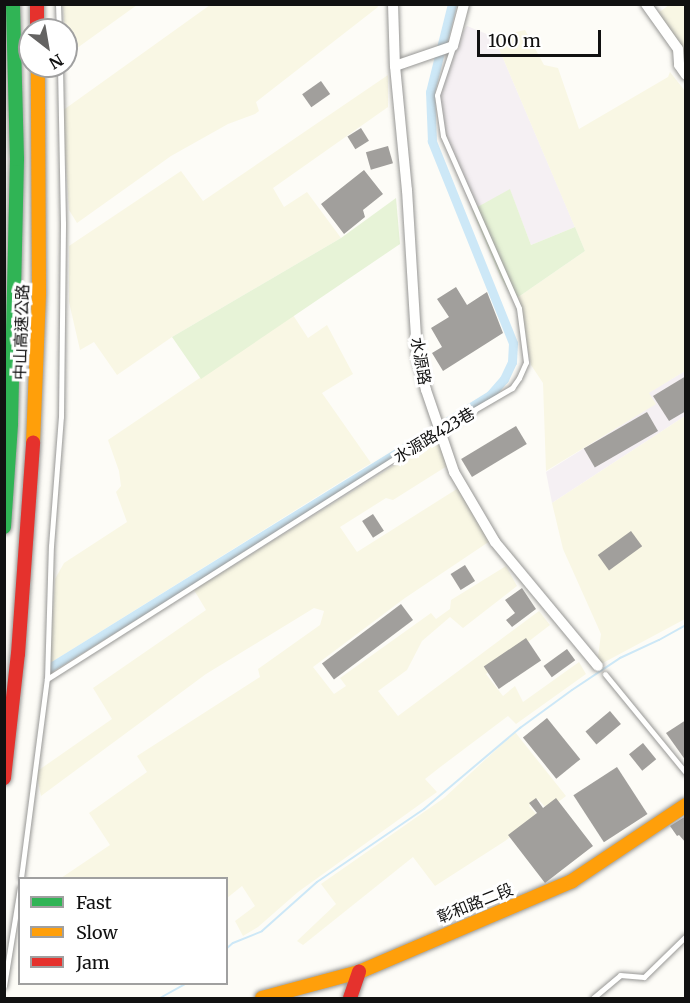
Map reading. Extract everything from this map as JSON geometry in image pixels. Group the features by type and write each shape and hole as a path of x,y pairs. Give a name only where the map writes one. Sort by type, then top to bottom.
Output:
{"main road":[{"name":"中山高速公路","path":"4,527 11,423 18,159 13,4"},
{"name":"中山高速公路","path":"4,778 18,654 35,414 39,293 38,78"},
{"name":"彰和路二段","path":"262,999 358,972 572,880 686,805"},
{"path":"350,999 358,972"}],"street":[{"name":"水源路","path":"393,4 394,66 407,190 417,354 438,431 454,472 495,542 601,670"},
{"path":"394,66 453,45 464,4"},
{"path":"646,4 678,49 679,64 686,75"}],"lane":[{"name":"水源路423巷","path":"47,680 438,431 512,388 526,362 519,308 443,136 437,95 453,45"},
{"path":"21,877 47,680 51,546 61,417 63,223 60,78"},
{"name":"水源路","path":"601,670 686,773"},
{"path":"4,986 18,899"},
{"path":"593,998 620,975 644,977 686,936"}],"shaded area":[{"path":"63,4 137,5 78,47 78,18 64,18"},
{"path":"377,4 378,7 256,102 259,111 255,114 228,124 171,156 77,223 69,210 62,111 210,5"},
{"path":"669,5 685,5 685,70 658,13"},
{"path":"467,26 494,37 575,227 531,245 510,190 472,210 445,143 439,98 442,72 456,41"},
{"path":"525,30 544,65 558,68 579,129 668,77 670,72 685,91 685,371 649,393 656,404 546,471 543,383 531,365 522,315 514,300 585,251 494,37"},
{"path":"388,75 388,107 273,188 284,207 307,192 341,238 172,337 117,375 94,342 80,350 69,302 69,246 181,171 203,201"},
{"path":"293,315 308,338 327,325 353,374 322,393 371,463 50,663 55,579 64,563 127,522 116,492 121,486 119,471 108,440"},
{"path":"685,371 685,416 552,503 546,472 655,404 648,393"},
{"path":"685,416 685,619 601,664 598,657 601,634 563,549 552,503"},
{"path":"438,438 447,466 393,500 386,498 340,527 357,552 460,487 490,541 405,598 313,667 334,694 346,686 340,678 431,613 436,619 450,609 451,600 506,566 517,586 463,628 450,617 422,641 407,670 378,691 398,716 539,611 550,625 486,674 503,696 515,686 523,702 579,662 586,674 516,724 508,716 439,768 425,779 437,792 298,892 258,927 243,936 235,921 255,906 242,886 228,897 228,877 62,877 110,845 89,813 147,772 137,756 260,677 258,669 320,625 324,611 314,608 206,674 41,796 36,772 112,719 93,688 206,610 194,590"},
{"path":"515,732 566,796 548,810 538,799 529,806 538,816 505,841 435,886 413,857 303,945 297,941 336,904 321,884 444,798"}],"green space":[{"path":"510,189 531,245 575,227 585,251 514,300 501,278 472,210"},
{"path":"396,198 400,244 201,379 172,337 341,238"}],"building":[{"path":"321,81 330,94 311,107 302,94"},
{"path":"361,128 369,141 355,149 347,136"},
{"path":"388,146 393,163 371,170 366,152"},
{"path":"364,170 383,194 363,210 365,217 344,234 321,204"},
{"path":"456,287 467,305 487,292 503,333 443,371 432,353 442,347 431,328 449,317 437,299"},
{"path":"686,376 686,411 669,421 653,396"},
{"path":"647,412 658,431 595,468 584,448"},
{"path":"516,426 527,444 472,477 461,459"},
{"path":"373,514 384,531 373,538 362,521"},
{"path":"631,531 642,546 609,570 598,555"},
{"path":"465,565 475,581 461,590 451,574"},
{"path":"522,588 536,609 512,627 506,620 515,613 505,600"},
{"path":"401,604 413,620 334,680 322,664"},
{"path":"526,638 541,660 499,689 484,667"},
{"path":"567,649 575,660 552,677 544,666"},
{"path":"610,711 621,724 596,745 585,732"},
{"path":"547,718 580,759 556,779 523,738"},
{"path":"686,720 686,761 666,733"},
{"path":"643,743 656,759 642,771 629,754"},
{"path":"617,767 647,814 604,842 573,795"},
{"path":"536,798 543,808 556,798 593,846 545,883 508,835 537,813 529,803"},
{"path":"686,816 686,843 670,826"}],"waterway":[{"path":"49,668 490,395 504,379 512,362 513,343 432,141 430,92 452,4"},
{"path":"228,947 262,931 317,882 424,809 520,728 572,690 620,658 686,625"},
{"path":"160,998 183,985"}],"traffic: fast":[{"path":"4,527 11,423 17,159 13,4"}],"traffic: slow":[{"path":"33,443 39,293 38,78"},
{"path":"262,998 359,972 572,881 686,805"}],"traffic: jam":[{"path":"37,4 37,18"},
{"path":"4,778 18,654 33,443"},
{"path":"350,998 359,972"}]}
